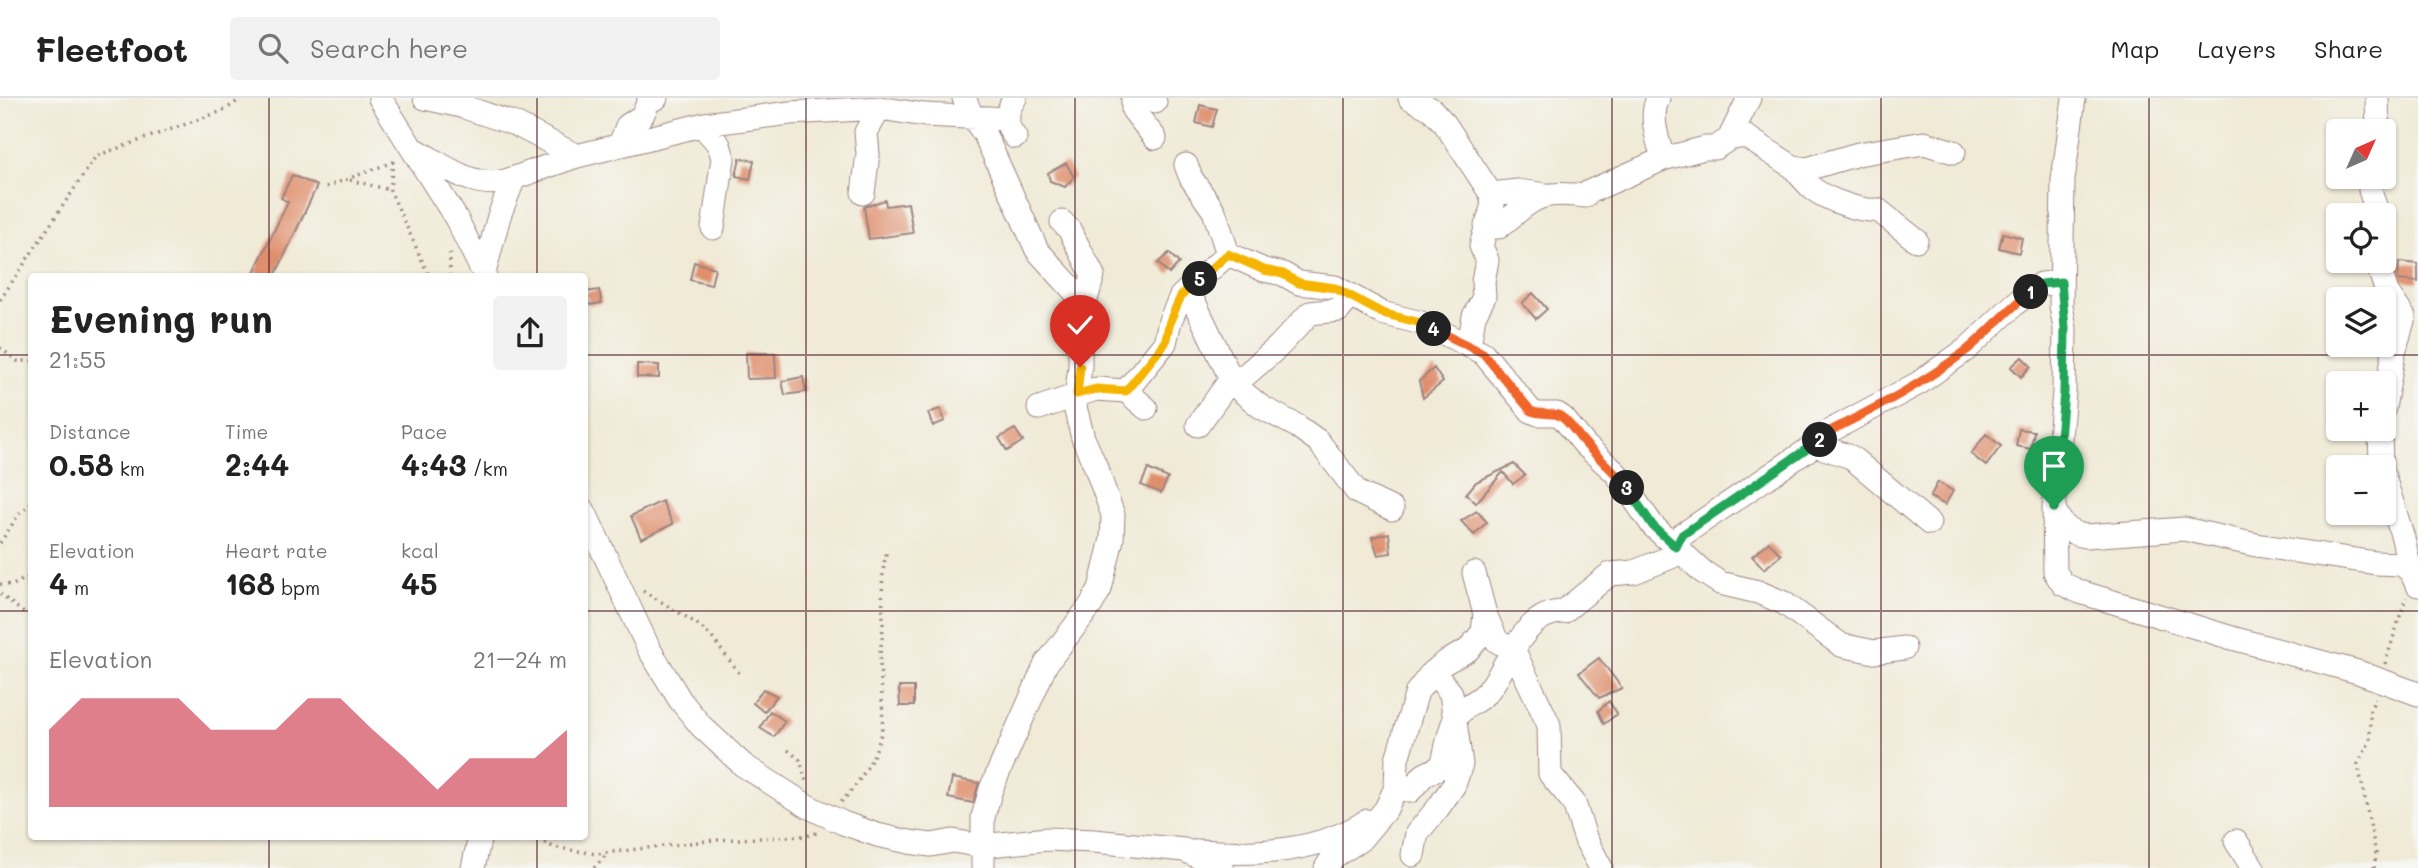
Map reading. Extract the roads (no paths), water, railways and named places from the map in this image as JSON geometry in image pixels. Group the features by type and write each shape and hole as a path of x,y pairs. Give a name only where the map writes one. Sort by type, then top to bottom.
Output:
{"street":[{"path":"380,98 456,218 484,273"},
{"path":"425,98 461,106 515,124 577,156"},
{"path":"621,145 627,126 642,116 649,101 656,98"},
{"path":"1410,98 1431,109 1445,124 1483,178 1491,194 1493,204 1481,246 1487,260 1483,297 1474,316 1469,346"},
{"path":"1658,98 1655,105 1655,130 1663,159"},
{"path":"1729,139 1749,98"},
{"path":"2074,98 2063,180 2061,282 2065,328 2064,392 2054,508 2055,572 2063,584 2080,592 2232,638 2358,672 2418,694"},
{"path":"2377,98 2378,119"},
{"path":"1146,99 1133,110 1155,138"},
{"path":"410,146 463,176 481,183 503,183 577,156 702,125 800,112 880,108 924,115 968,107 1013,118"},
{"path":"968,107 985,135 1037,250 1080,298"},
{"path":"863,193 868,154 866,132 880,108"},
{"path":"702,125 719,145 723,158 713,228"},
{"path":"1491,194 1518,191 1585,196 1663,159 1715,148 1729,139 1745,136 1793,167 1813,189 1855,207 1868,211 1878,210 1916,240"},
{"path":"1793,167 1807,169 1858,154 1924,143 1954,152"},
{"path":"1186,165 1191,178 1214,211 1228,254 1264,270 1283,274 1299,283 1335,288 1382,313 1421,323 1483,353 1531,411 1538,414 1557,414 1563,418 1585,445 1616,473 1653,526 1703,572 1720,583 1758,592 1784,603 1841,645 1874,652 1904,648"},
{"path":"485,273 499,216 513,178"},
{"path":"1486,226 1499,227 1526,203 1546,195"},
{"path":"983,857 983,817 991,789 1046,664 1100,589 1112,539 1113,515 1074,407 1080,331 1085,320 1080,298 1079,269 1085,259 1069,229 1062,222"},
{"path":"1126,391 1165,343 1170,321 1181,296 1228,254"},
{"path":"2380,273 2387,292 2404,317 2391,371"},
{"path":"1396,787 1410,791 1424,775 1442,766 1455,719 1469,703 1485,694 1514,651 1522,634 1554,612 1563,612 1610,574 1634,572 1655,566 1671,557 1682,535 1815,445 1828,432 1919,383 1967,349 2016,303 2041,284 2061,282"},
{"path":"1198,425 1232,382 1278,347 1310,313 1339,310 1351,296"},
{"path":"1195,304 1232,382 1261,407 1318,440 1357,492 1392,509"},
{"path":"1039,408 1096,389 1126,391 1146,408"},
{"path":"1815,445 1851,457 1929,523"},
{"path":"2054,508 2064,526 2076,534 2086,536 2184,529 2256,545 2376,563 2401,564 2413,577"},
{"path":"2396,516 2413,577"},
{"path":"588,520 664,675 701,726 743,765 818,811 850,826 909,842 931,845 953,841 983,857 1047,839 1222,853 1320,844 1361,825 1386,809"},
{"path":"1474,573 1485,614 1497,641 1514,651 1549,725 1550,774 1574,803 1586,840 1601,868"},
{"path":"1296,848 1328,867 1333,858 1360,840 1386,809 1396,787 1397,759 1417,692 1433,672 1468,650 1483,632 1485,614"},
{"path":"1413,855 1417,833 1454,785 1461,764 1451,693 1433,672"},
{"path":"473,868 480,840"},
{"path":"2236,841 2253,868"},
{"path":"1184,850 1222,868"}]}
